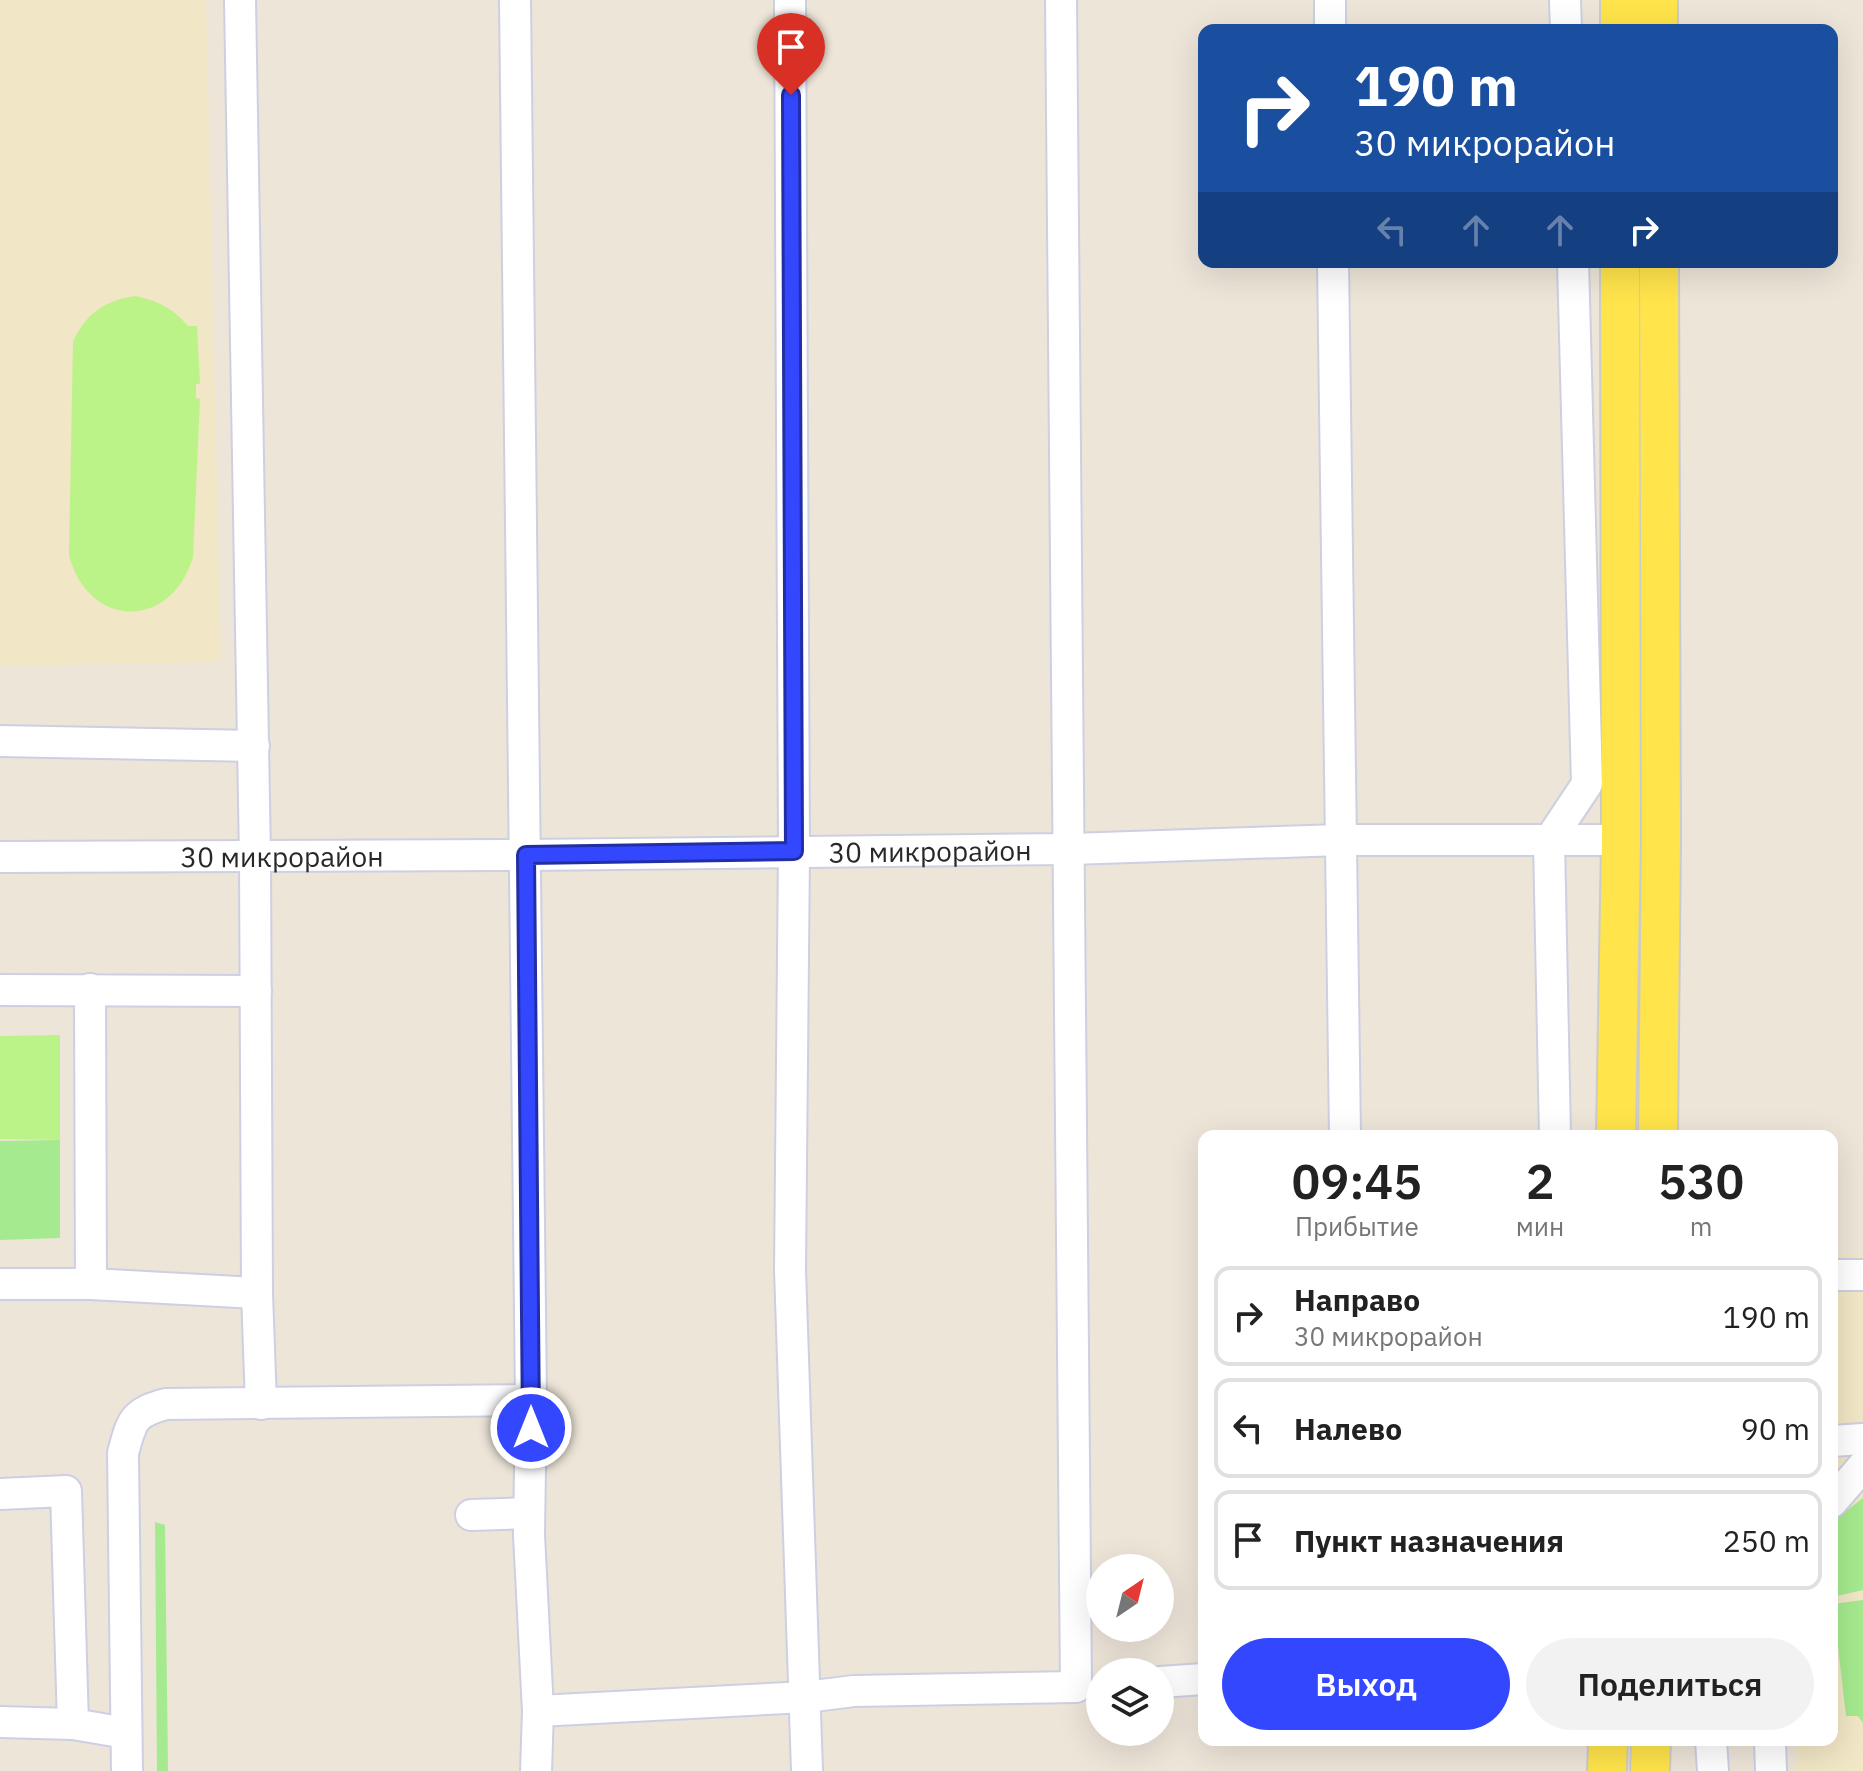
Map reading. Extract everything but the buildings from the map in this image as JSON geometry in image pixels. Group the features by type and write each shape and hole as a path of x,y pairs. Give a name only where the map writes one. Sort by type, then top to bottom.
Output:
{"main road":[{"path":"1620,0 1620,24"},
{"path":"1658,0 1658,24"},
{"path":"1616,1130 1621,840 1620,268"},
{"path":"1658,1130 1661,839 1659,268"},
{"path":"1607,1771 1608,1746"},
{"path":"1650,1771 1651,1746"}],"street":[{"path":"240,0 254,746 257,1293 261,1404"},
{"path":"515,0 526,855 531,1400 529,1513 538,1711 536,1771"},
{"path":"790,0 794,851 790,1270 807,1771"},
{"path":"1061,0 1071,849 1087,1658"},
{"path":"1330,0 1330,24"},
{"path":"1565,0 1566,24"},
{"path":"1333,268 1345,1130"},
{"path":"1555,1130 1549,841 1587,784 1573,268"},
{"path":"0,741 254,746"},
{"name":"30 микрорайон","path":"0,857 255,858 1071,849 1341,840 1621,840"},
{"path":"90,989 91,1284"},
{"path":"0,990 256,991"},
{"path":"1838,1275 1863,1275"},
{"path":"0,1284 91,1284 257,1293"},
{"path":"127,1771 123,1453 133,1419 145,1409 166,1404 531,1400"},
{"path":"1838,1441 1863,1439"},
{"path":"1838,1495 1863,1466"},
{"path":"0,1494 66,1491 73,1724"},
{"path":"471,1515 529,1513"},
{"path":"1174,1681 1198,1679"},
{"path":"538,1711 806,1697 854,1691 1086,1686"},
{"path":"0,1722 73,1724 126,1733"},
{"path":"1711,1746 1713,1771"},
{"path":"1770,1746 1771,1771"}],"shaded area":[{"path":"0,0 206,0 221,662 0,666"},
{"path":"1863,1253 1863,1771 1796,1771 1795,1746 1838,1746 1838,1255"}],"green space":[{"path":"135,296 164,306 188,326 197,326 200,384 196,384 196,398 200,399 193,557 182,581 167,598 149,608 130,612 111,608 93,597 79,579 69,555 73,341 84,323 98,310 114,301"},
{"path":"60,1035 60,1140 0,1139 0,1036"},
{"path":"60,1140 60,1238 0,1240 0,1141"},
{"path":"1863,1498 1863,1590 1838,1596 1838,1517"},
{"path":"155,1522 165,1525 168,1771 157,1771"},
{"path":"1863,1600 1863,1723 1858,1716 1846,1716 1838,1647 1838,1603"}],"route":[{"path":"531,1428 526,855 794,851 791,95"}]}
